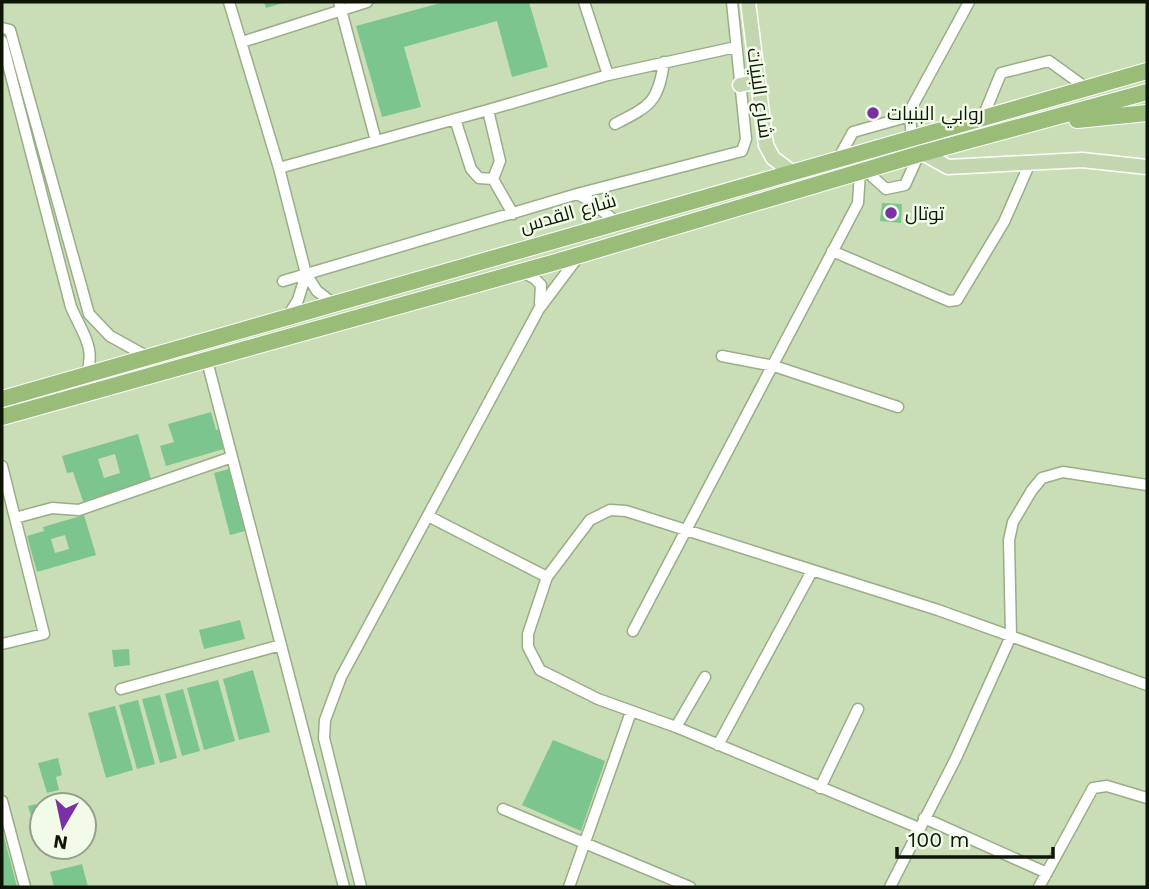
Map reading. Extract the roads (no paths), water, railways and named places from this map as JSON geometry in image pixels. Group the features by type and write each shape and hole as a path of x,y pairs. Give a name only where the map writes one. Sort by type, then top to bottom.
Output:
{"highway":[{"path":"1107,82 1147,60"},
{"name":"شارع القدس","path":"2,399 615,221 793,173 1147,71"},
{"path":"2,417 522,272 921,154 1147,92"},
{"path":"1025,125 1147,113"}],"main road":[{"name":"شارع البنيات","path":"748,2 769,152 793,173"},
{"path":"740,85 758,81"},
{"path":"921,154 948,167 1082,160 1147,167"}],"street":[{"path":"229,2 279,168 306,274 317,291 334,304"},
{"path":"242,42 340,5 367,2"},
{"path":"584,2 608,75"},
{"path":"283,281 577,194 741,151 747,144 732,2"},
{"path":"912,138 910,116 970,2"},
{"path":"340,5 376,141"},
{"path":"2,28 10,30 89,314 110,336 148,356"},
{"path":"2,41 71,307 89,344 90,360 86,375"},
{"path":"279,168 608,75 736,47"},
{"path":"983,117 1002,73 1049,61 1085,87"},
{"path":"615,124 652,103 660,88 663,62"},
{"path":"488,110 500,161 493,179"},
{"path":"838,159 853,132 910,116"},
{"path":"455,119 471,169 479,178 493,179"},
{"path":"633,631 858,203 863,172 886,189 905,185 921,154"},
{"path":"832,251 949,301 957,300 1004,222 1030,163"},
{"path":"493,179 513,214"},
{"path":"577,194 615,221"},
{"path":"361,887 328,759 324,738 325,720 341,677 430,517 539,309 562,275 581,255"},
{"path":"522,272 541,285 539,309"},
{"path":"288,316 301,292 306,274"},
{"path":"722,356 774,366 898,407"},
{"path":"207,361 344,887"},
{"path":"15,518 52,508 79,510 232,457"},
{"path":"2,466 44,634 2,645"},
{"path":"890,887 1012,636 1010,531 1013,522 1042,478 1063,472 1147,485"},
{"path":"1046,873 922,823 820,788 549,676 533,659 528,647 528,634 547,577 590,520 601,513 626,512 1012,636 1147,685"},
{"path":"430,517 547,577"},
{"path":"718,745 812,571"},
{"path":"121,689 281,645"},
{"path":"676,727 705,677"},
{"path":"820,788 859,709"},
{"path":"569,887 631,712"},
{"path":"1039,887 1093,788 1107,786 1147,798"},
{"path":"2,802 25,887"},
{"path":"503,808 584,845 690,887"}],"place":[{"name":"روابي البنيات","path":"873,113"},
{"name":"توتال","path":"891,213"}]}
